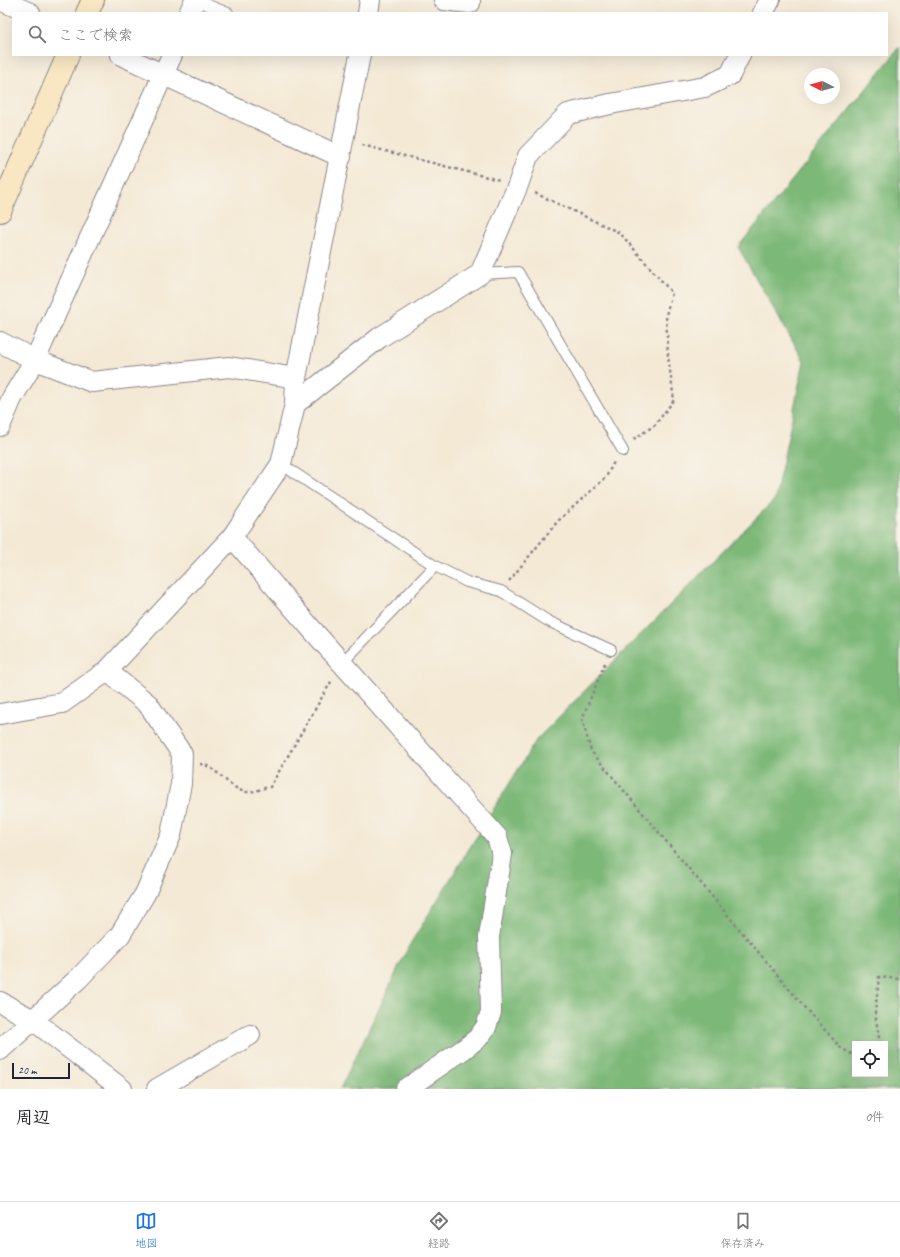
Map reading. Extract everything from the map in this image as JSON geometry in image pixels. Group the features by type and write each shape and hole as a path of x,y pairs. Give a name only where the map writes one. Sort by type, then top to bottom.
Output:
{"main road":[{"path":"86,12 92,0"},
{"path":"0,211 68,56"}],"street":[{"path":"0,0 28,12"},
{"path":"189,12 195,0"},
{"path":"368,12 370,0"},
{"path":"444,0 470,3 470,0"},
{"path":"764,12 770,0"},
{"path":"123,56 341,158"},
{"path":"0,426 12,398 35,360 172,56"},
{"path":"0,714 62,703 107,671 232,537 281,464 295,404 296,378 341,158 357,56"},
{"path":"295,404 379,338 480,274 518,185 528,156 568,114 610,104 705,87 730,75 740,56"},
{"path":"0,342 35,360 92,382 229,367 296,378"},
{"path":"232,537 314,633 497,836 502,854 490,936 490,1012 486,1027 478,1038 464,1049 406,1089"},
{"path":"0,1050 79,978 120,935 145,894 172,834 181,784 182,754 148,704 107,671"},
{"path":"0,1002 33,1020 122,1089"},
{"path":"157,1089 250,1034"}],"lane":[{"path":"195,0 225,12"},
{"path":"480,274 518,272 623,451"},
{"path":"281,464 434,566 467,582 501,591 548,622 611,650"},
{"path":"342,663 434,566"}],"path":[{"path":"611,650 582,719 591,751 805,1008 841,1048 852,1054"},
{"path":"182,762 206,764 230,784 247,792 270,787 342,663"},
{"path":"880,1041 875,1013 879,977 900,979"}],"green space":[{"path":"900,47 900,1089 340,1089 409,946 537,739 775,499 804,361 738,247"}]}
